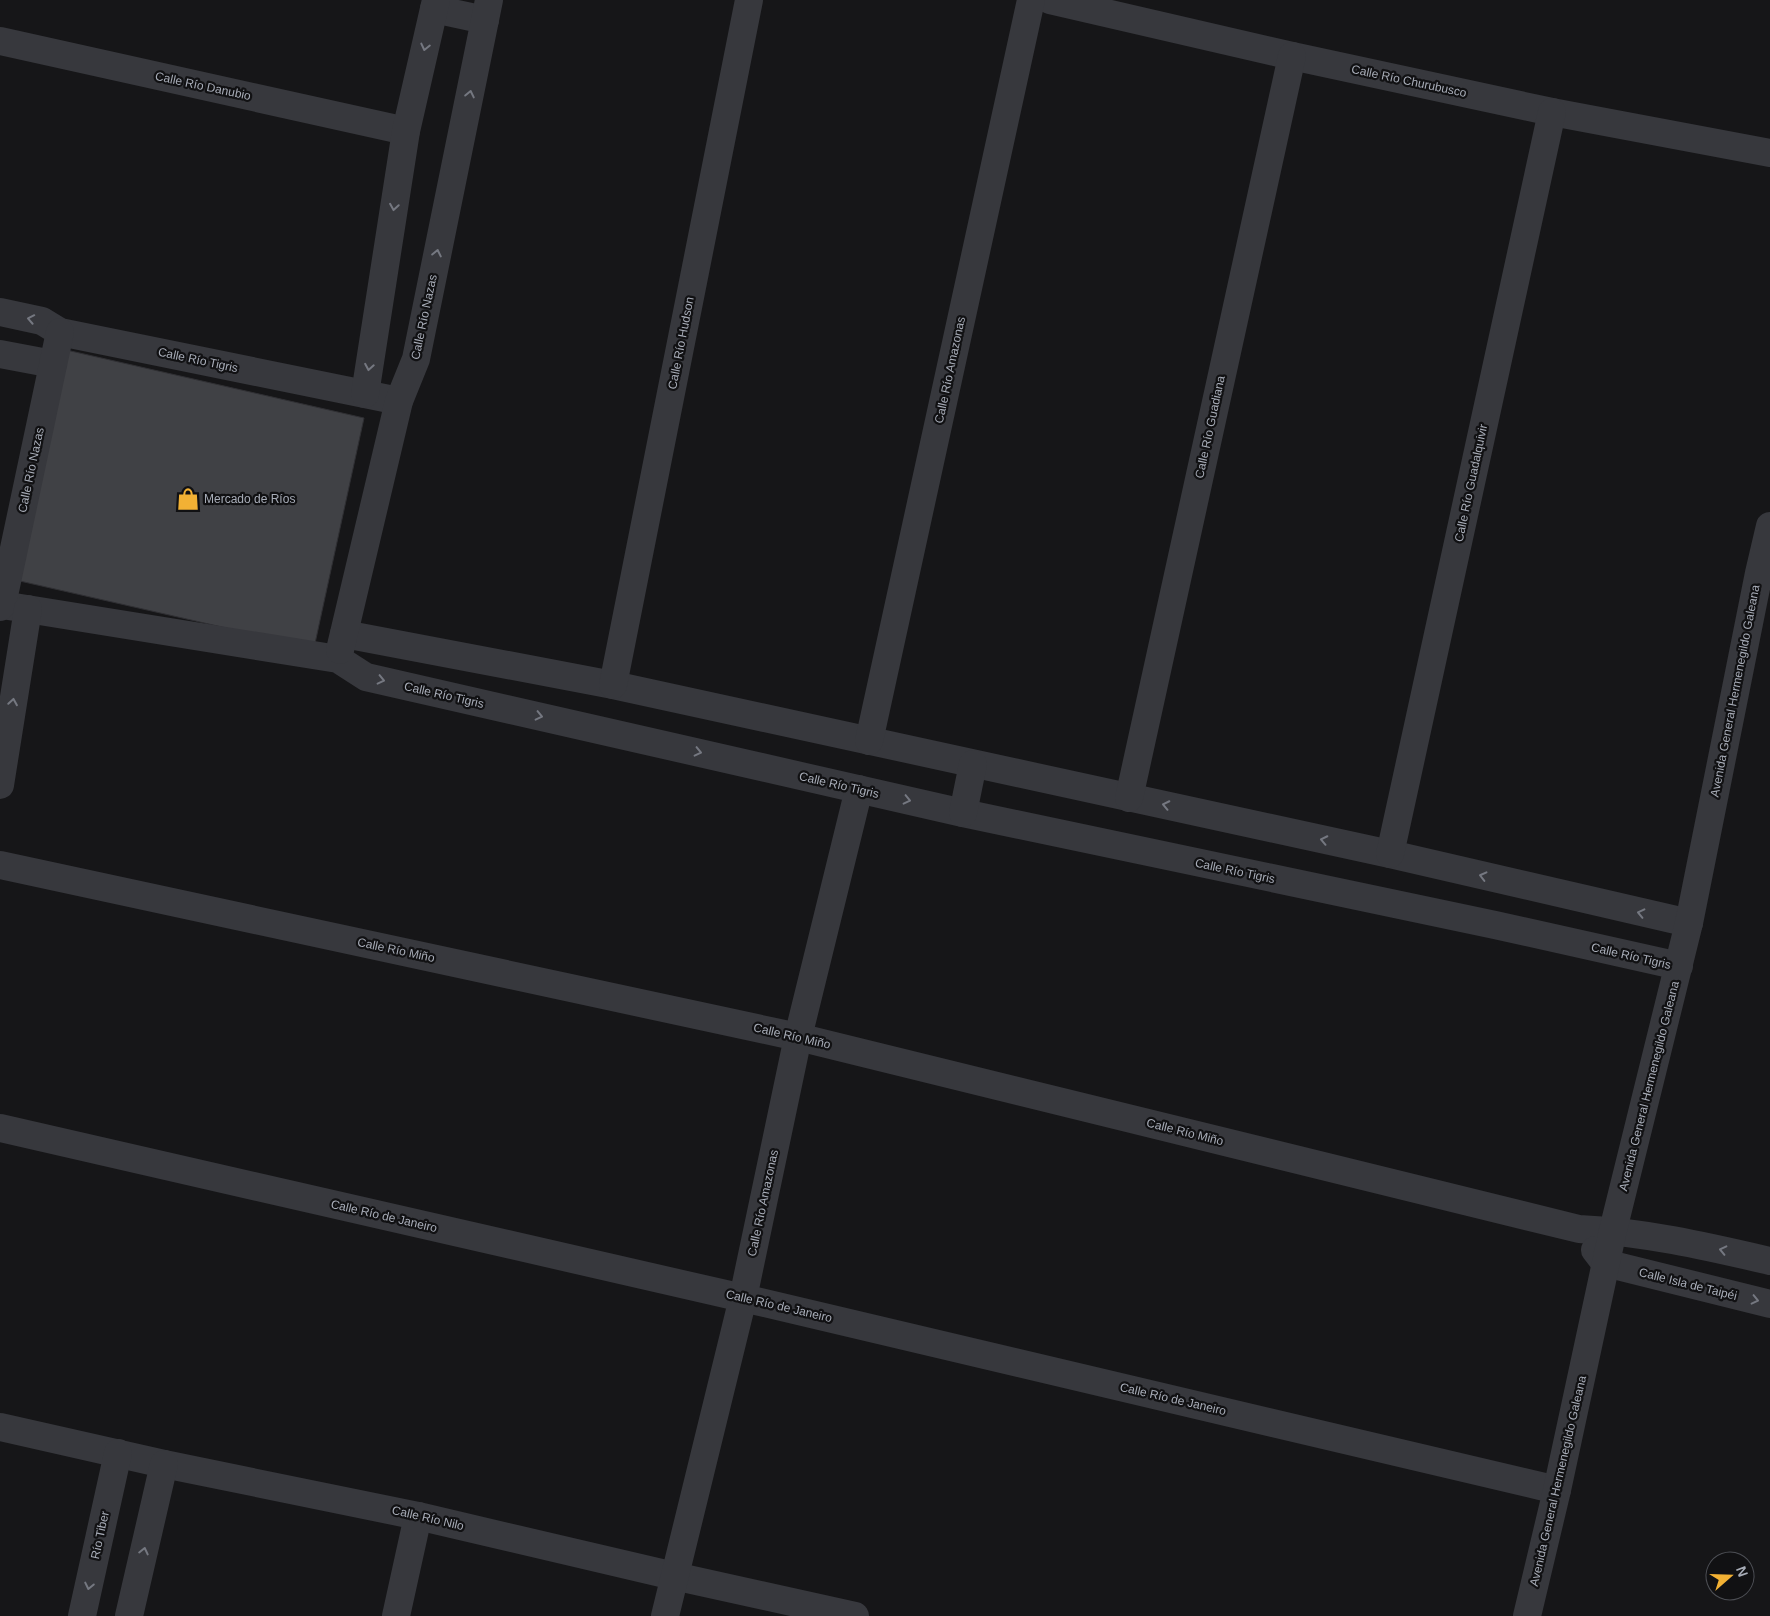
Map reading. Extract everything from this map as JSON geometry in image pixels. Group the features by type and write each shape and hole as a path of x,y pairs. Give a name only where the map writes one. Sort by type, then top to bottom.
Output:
{"street":[{"name":"Calle Río Hudson","path":"613,685 749,0"},
{"name":"Calle Río Amazonas","path":"869,741 1031,0"},
{"name":"Calle Río Churubusco","path":"1050,0 1292,56 1552,112 1770,154"},
{"path":"364,394 406,131 435,4 487,10"},
{"name":"Calle Río Nazas","path":"341,646 400,402 416,359 487,10"},
{"name":"Calle Río Danubio","path":"0,41 406,131"},
{"name":"Calle Río Guadiana","path":"1129,798 1292,56"},
{"name":"Calle Río Guadalquivir","path":"1390,854 1552,112"},
{"name":"Calle Río Tigris","path":"0,312 42,321 60,332 400,402"},
{"name":"Calle Río Nazas","path":"0,785 10,607 60,332"},
{"path":"0,354 53,364"},
{"name":"Avenida General Hermenegildo Galeana","path":"1527,1616 1557,1490 1605,1263 1689,924 1765,574 1770,526"},
{"name":"Calle Río Tigris","path":"10,607 341,646 613,685 1390,854 1689,924"},
{"name":"Calle Río Tigris","path":"341,646 366,677 963,813 1679,966"},
{"path":"963,813 973,764"},
{"name":"Calle Río Amazonas","path":"665,1616 743,1298 798,1037 859,789"},
{"name":"Calle Río Miño","path":"0,865 798,1037 1579,1229 1613,1230"},
{"name":"Calle Río de Janeiro","path":"0,1128 743,1298 1557,1490"},
{"path":"1579,1229 1605,1263"},
{"path":"1613,1230 1673,1239 1770,1261"},
{"name":"Calle Isla de Taipéi","path":"1605,1263 1770,1304"},
{"name":"Calle Río Nilo","path":"0,1427 164,1464 418,1516 855,1616"},
{"name":"Río Tiber","path":"82,1616 118,1453"},
{"path":"129,1616 164,1464"},
{"path":"396,1616 418,1516"}],"building":[{"name":"Mercado de Ríos","path":"62,349 364,418 314,648 11,579"}],"place":[{"name":"Mercado de Ríos","path":"188,499"}]}
